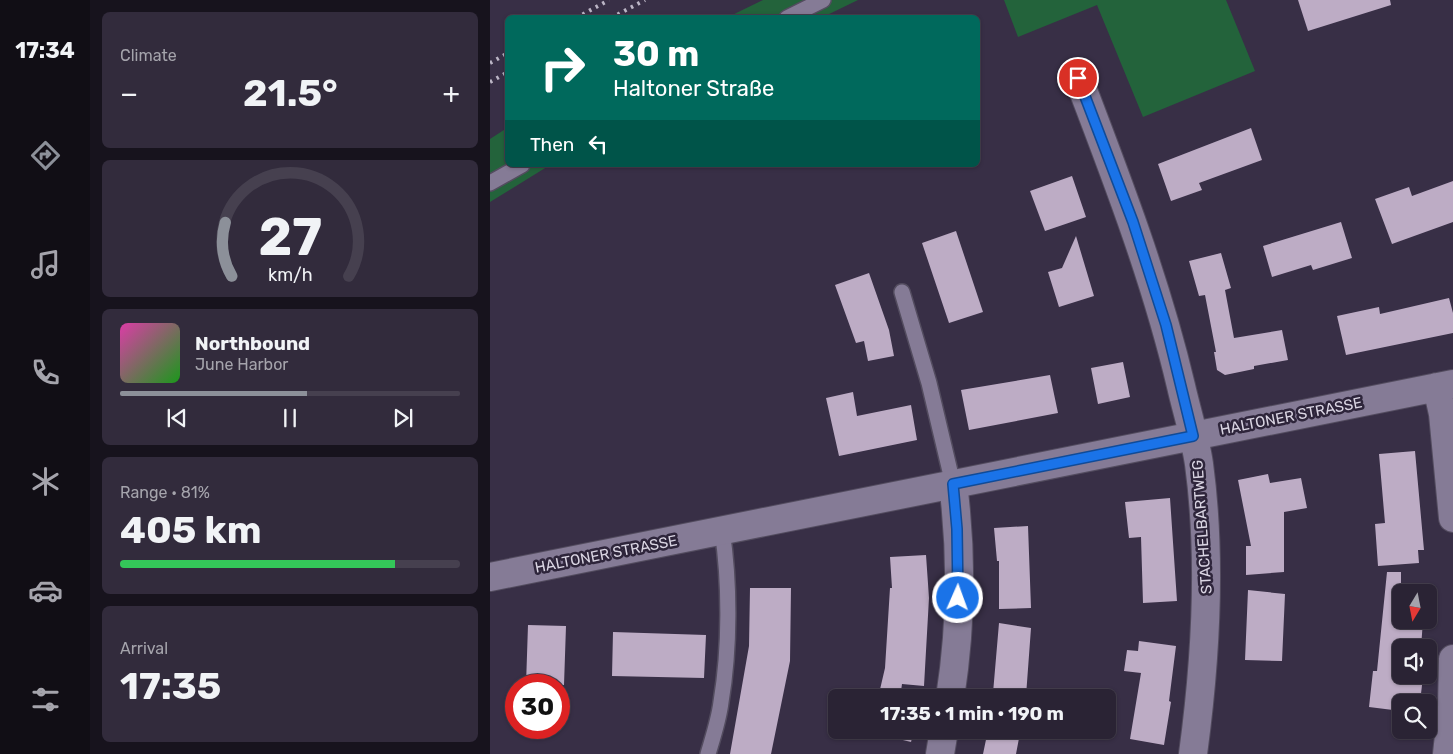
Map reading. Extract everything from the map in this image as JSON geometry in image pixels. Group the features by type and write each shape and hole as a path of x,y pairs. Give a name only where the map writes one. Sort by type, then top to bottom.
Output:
{"street":[{"name":"STACHELBARTWEG","path":"1078,78 1133,222 1166,325 1199,464 1207,601 1201,693 1193,754"},
{"name":"HALTONER STRASSE","path":"490,577 1445,386"},
{"path":"1445,386 1443,414 1453,518"},
{"path":"951,689 959,566 953,484"},
{"path":"1446,754 1452,707 1453,659"},
{"path":"940,754 942,739"}],"lane":[{"path":"793,15 823,0"},
{"path":"490,183 518,167"},
{"path":"902,292 929,383 953,484"},
{"path":"708,754 721,703 724,671 728,571 722,530"}],"green space":[{"path":"763,0 858,0 827,15 732,15"},
{"path":"1004,0 1226,0 1255,71 1143,117 1097,5 1018,37"},
{"path":"505,129 505,167 547,167 490,202 490,139"}],"building":[{"path":"1298,0 1390,0 1391,5 1308,31"},
{"path":"1251,128 1262,160 1199,183 1202,190 1171,201 1158,164"},
{"path":"1072,176 1086,217 1045,231 1030,191"},
{"path":"1453,181 1453,222 1392,244 1375,199 1409,187 1412,196"},
{"path":"1341,222 1352,258 1313,270 1311,265 1272,277 1263,246"},
{"path":"956,231 983,312 949,323 922,243"},
{"path":"1076,236 1094,296 1059,307 1048,272 1062,268"},
{"path":"1221,253 1231,288 1225,290 1234,338 1282,330 1288,360 1254,366 1254,369 1225,375 1217,370 1214,352 1216,352 1205,295 1199,296 1189,261"},
{"path":"869,273 889,330 894,356 868,361 864,341 856,343 835,285"},
{"path":"1449,298 1453,313 1453,333 1346,355 1337,316 1379,307 1380,314"},
{"path":"1123,362 1130,397 1098,404 1091,368"},
{"path":"1050,375 1058,413 969,430 961,390"},
{"path":"853,392 857,416 911,405 917,440 839,456 826,398"},
{"path":"1415,451 1424,550 1418,550 1419,563 1378,566 1375,524 1385,523 1379,454"},
{"path":"1268,474 1270,483 1301,478 1307,508 1284,512 1284,572 1246,575 1246,546 1251,546 1238,480"},
{"path":"1170,498 1177,601 1143,603 1141,537 1129,538 1125,502"},
{"path":"1028,526 1031,608 999,609 999,561 997,561 994,528"},
{"path":"926,555 929,598 924,686 902,684 901,689 880,689 885,668 890,588 892,588 890,557"},
{"path":"1387,572 1401,572 1401,584 1392,584 1392,629 1422,629 1422,639 1392,639 1392,684 1422,684 1421,694 1392,694 1392,710 1369,707 1373,671 1377,671"},
{"path":"750,588 791,588 790,661 771,754 730,754 749,646"},
{"path":"1248,590 1285,594 1282,661 1245,660"},
{"path":"999,623 1031,628 1027,689 993,689"},
{"path":"528,625 566,626 564,674 526,674"},
{"path":"613,632 706,635 704,678 612,676"},
{"path":"1139,641 1176,646 1169,701 1171,702 1164,745 1130,739 1141,673 1124,671 1127,650 1138,651"},
{"path":"899,739 912,739 911,742"},
{"path":"986,739 1019,739 1016,754 983,754"}],"railway":[{"path":"582,15 609,0"},
{"path":"617,15 645,0"},
{"path":"490,63 505,55"},
{"path":"490,82 505,74"}],"route":[{"path":"958,598 959,566 953,484 1193,436 1166,325 1133,222 1078,78"}]}
